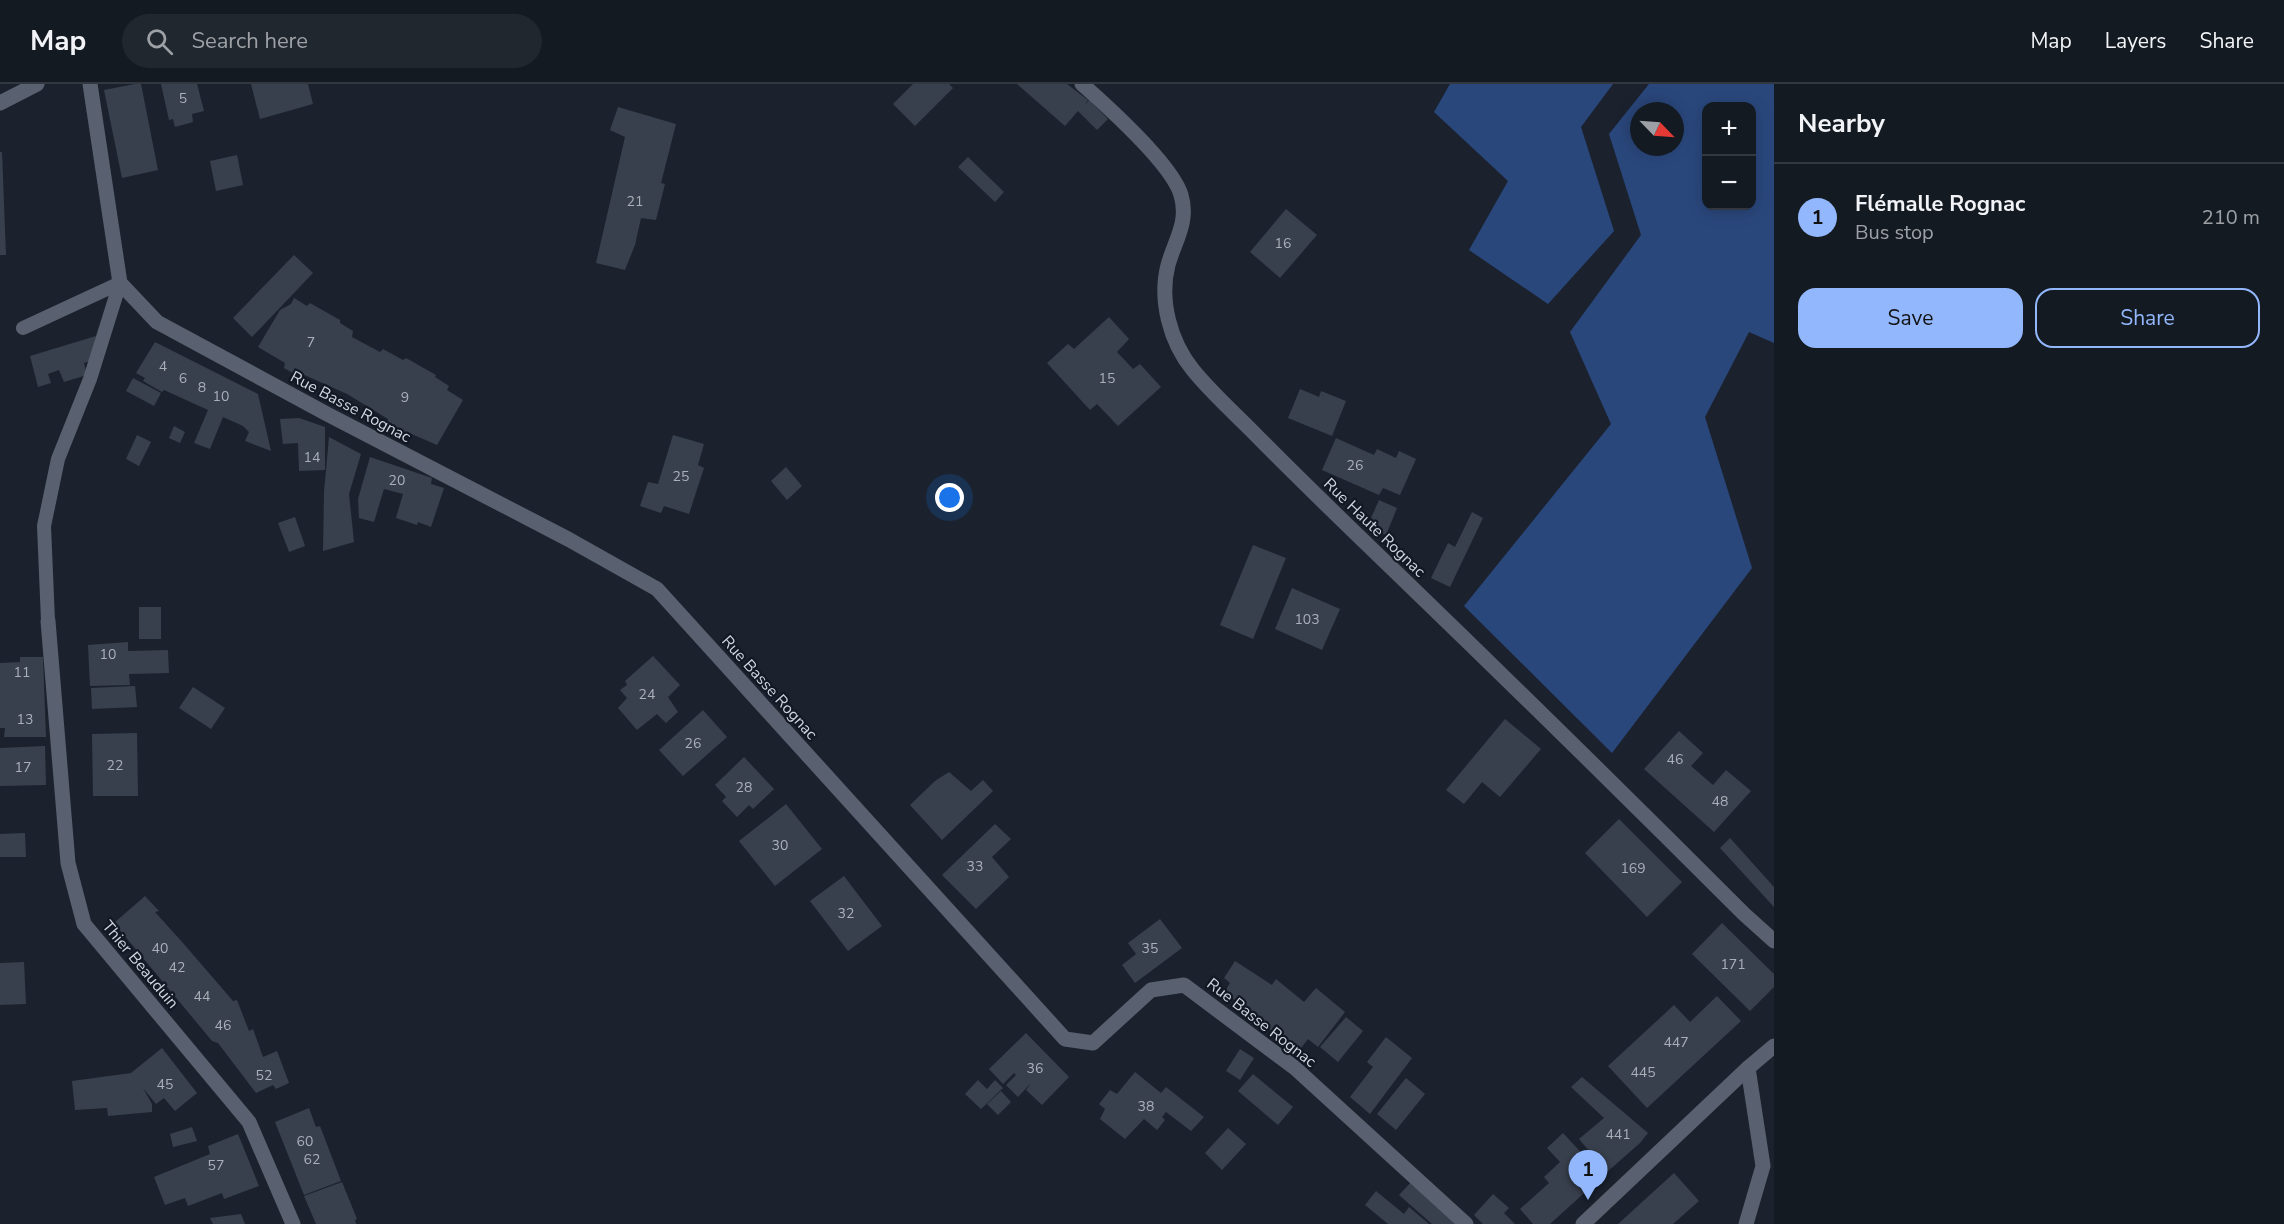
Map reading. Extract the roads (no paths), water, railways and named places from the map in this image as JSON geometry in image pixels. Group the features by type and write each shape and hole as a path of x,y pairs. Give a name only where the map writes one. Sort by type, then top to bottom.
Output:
{"street":[{"path":"0,103 37,84"},
{"path":"90,84 120,283"},
{"name":"Rue Haute Rognac","path":"1082,84 1171,173 1176,182 1184,208 1184,220 1168,266 1166,295 1170,329 1174,341 1192,369 1292,472 1774,941"},
{"name":"Rue Basse Rognac","path":"120,283 157,322 327,414 568,539 657,589 1065,1039 1093,1043 1151,990 1184,985 1295,1068 1466,1224"},
{"name":"Thier Beauduin","path":"48,621 68,863 84,924 249,1122 293,1224"},
{"path":"1583,1224 1774,1046"},
{"path":"1746,1224 1763,1166 1748,1068"}],"lane":[{"path":"23,328 120,283"},
{"path":"48,621 44,526 58,459 90,379 120,283"}],"place":[{"name":"Flémalle Rognac","path":"1588,1200"}]}
